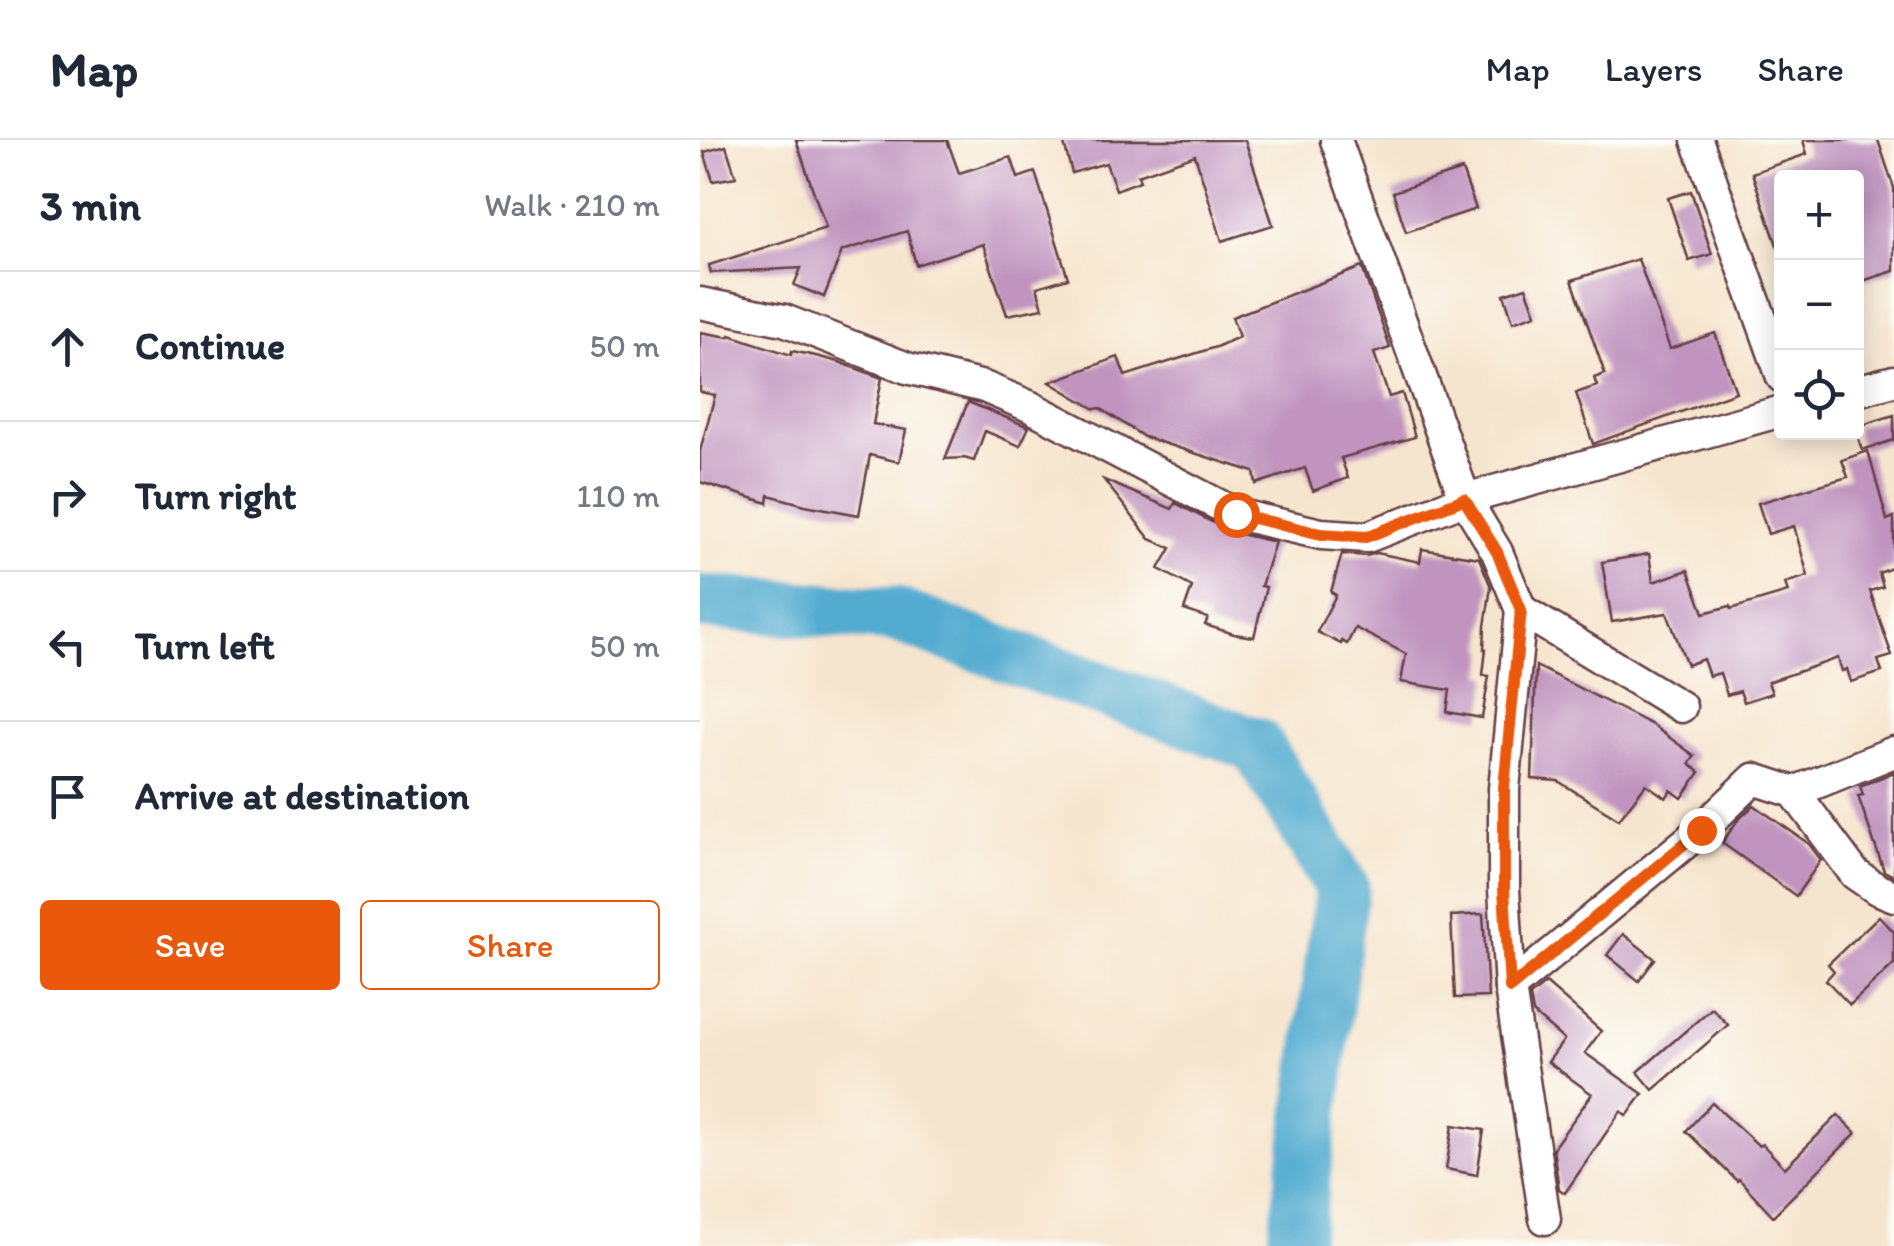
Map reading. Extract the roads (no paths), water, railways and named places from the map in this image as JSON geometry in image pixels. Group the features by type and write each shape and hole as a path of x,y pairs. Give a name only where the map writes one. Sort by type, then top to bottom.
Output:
{"street":[{"path":"1336,140 1464,499 1497,552 1521,610 1504,788 1504,889 1510,988 1545,1219"},
{"path":"1697,140 1774,355"},
{"path":"700,303 784,320 907,368 984,387 1236,514 1321,534 1366,537 1464,499 1774,414"},
{"path":"1864,389 1894,381"},
{"path":"1521,610 1681,707"},
{"path":"1794,792 1894,752"},
{"path":"1510,988 1701,830 1754,779 1794,792 1855,874 1894,896"}],"waterway":[{"path":"700,602 896,615 1256,745 1342,888 1294,1246"}]}
